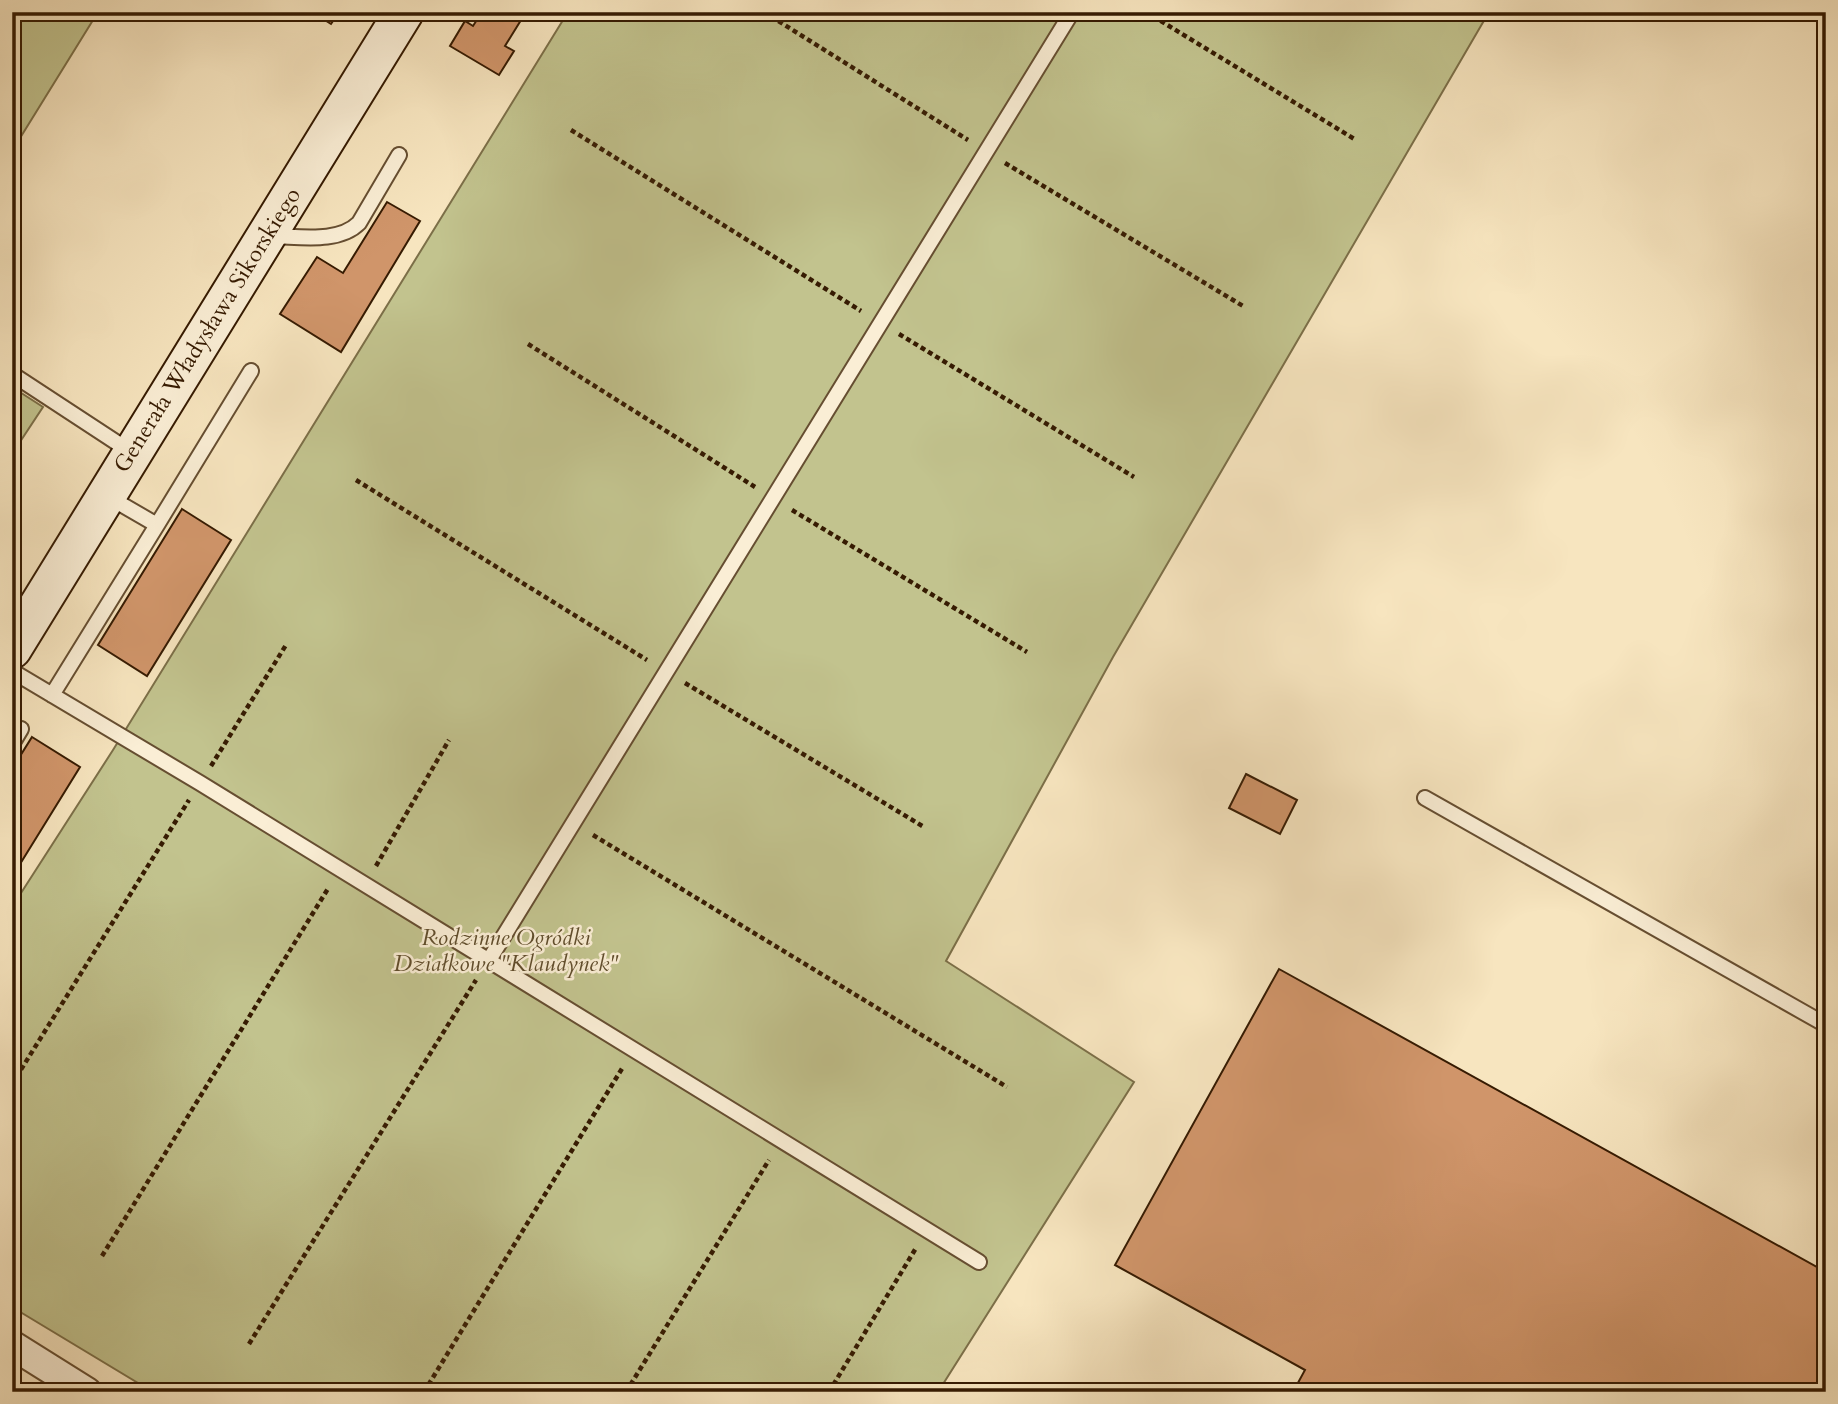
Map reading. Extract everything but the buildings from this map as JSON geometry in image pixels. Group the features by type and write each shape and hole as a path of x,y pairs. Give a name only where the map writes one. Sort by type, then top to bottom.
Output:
{"main road":[{"name":"Generała Władysława Sikorskiego","path":"17,630 132,453 404,12"}],"street":[{"path":"12,1345 87,1392"}],"lane":[{"path":"489,960 1072,12"},
{"path":"265,237 336,236 350,232 359,223 399,155"},
{"path":"52,695 251,371"},
{"path":"12,374 132,453"},
{"path":"105,495 157,525"},
{"path":"12,671 200,783 979,1262"},
{"path":"12,744 21,729"},
{"path":"1425,798 1826,1025"}],"path":[{"path":"1146,12 1356,141"},
{"path":"571,130 1134,477"},
{"path":"356,480 666,672 924,827"},
{"path":"12,1084 286,645"},
{"path":"365,884 449,740"},
{"path":"573,823 1007,1087"},
{"path":"102,1256 340,869"},
{"path":"249,1345 489,960"},
{"path":"424,1392 634,1049"},
{"path":"626,1392 782,1140"},
{"path":"829,1392 927,1230"}],"green space":[{"path":"12,12 98,12 12,151"},
{"name":"Rodzinne Ogródki Działkowe \"Klaudynek\"","path":"568,12 1489,12 1113,657 946,961 1134,1082 938,1392 153,1392 12,1307 12,907 113,750"},
{"path":"12,387 43,407 12,454"}]}
